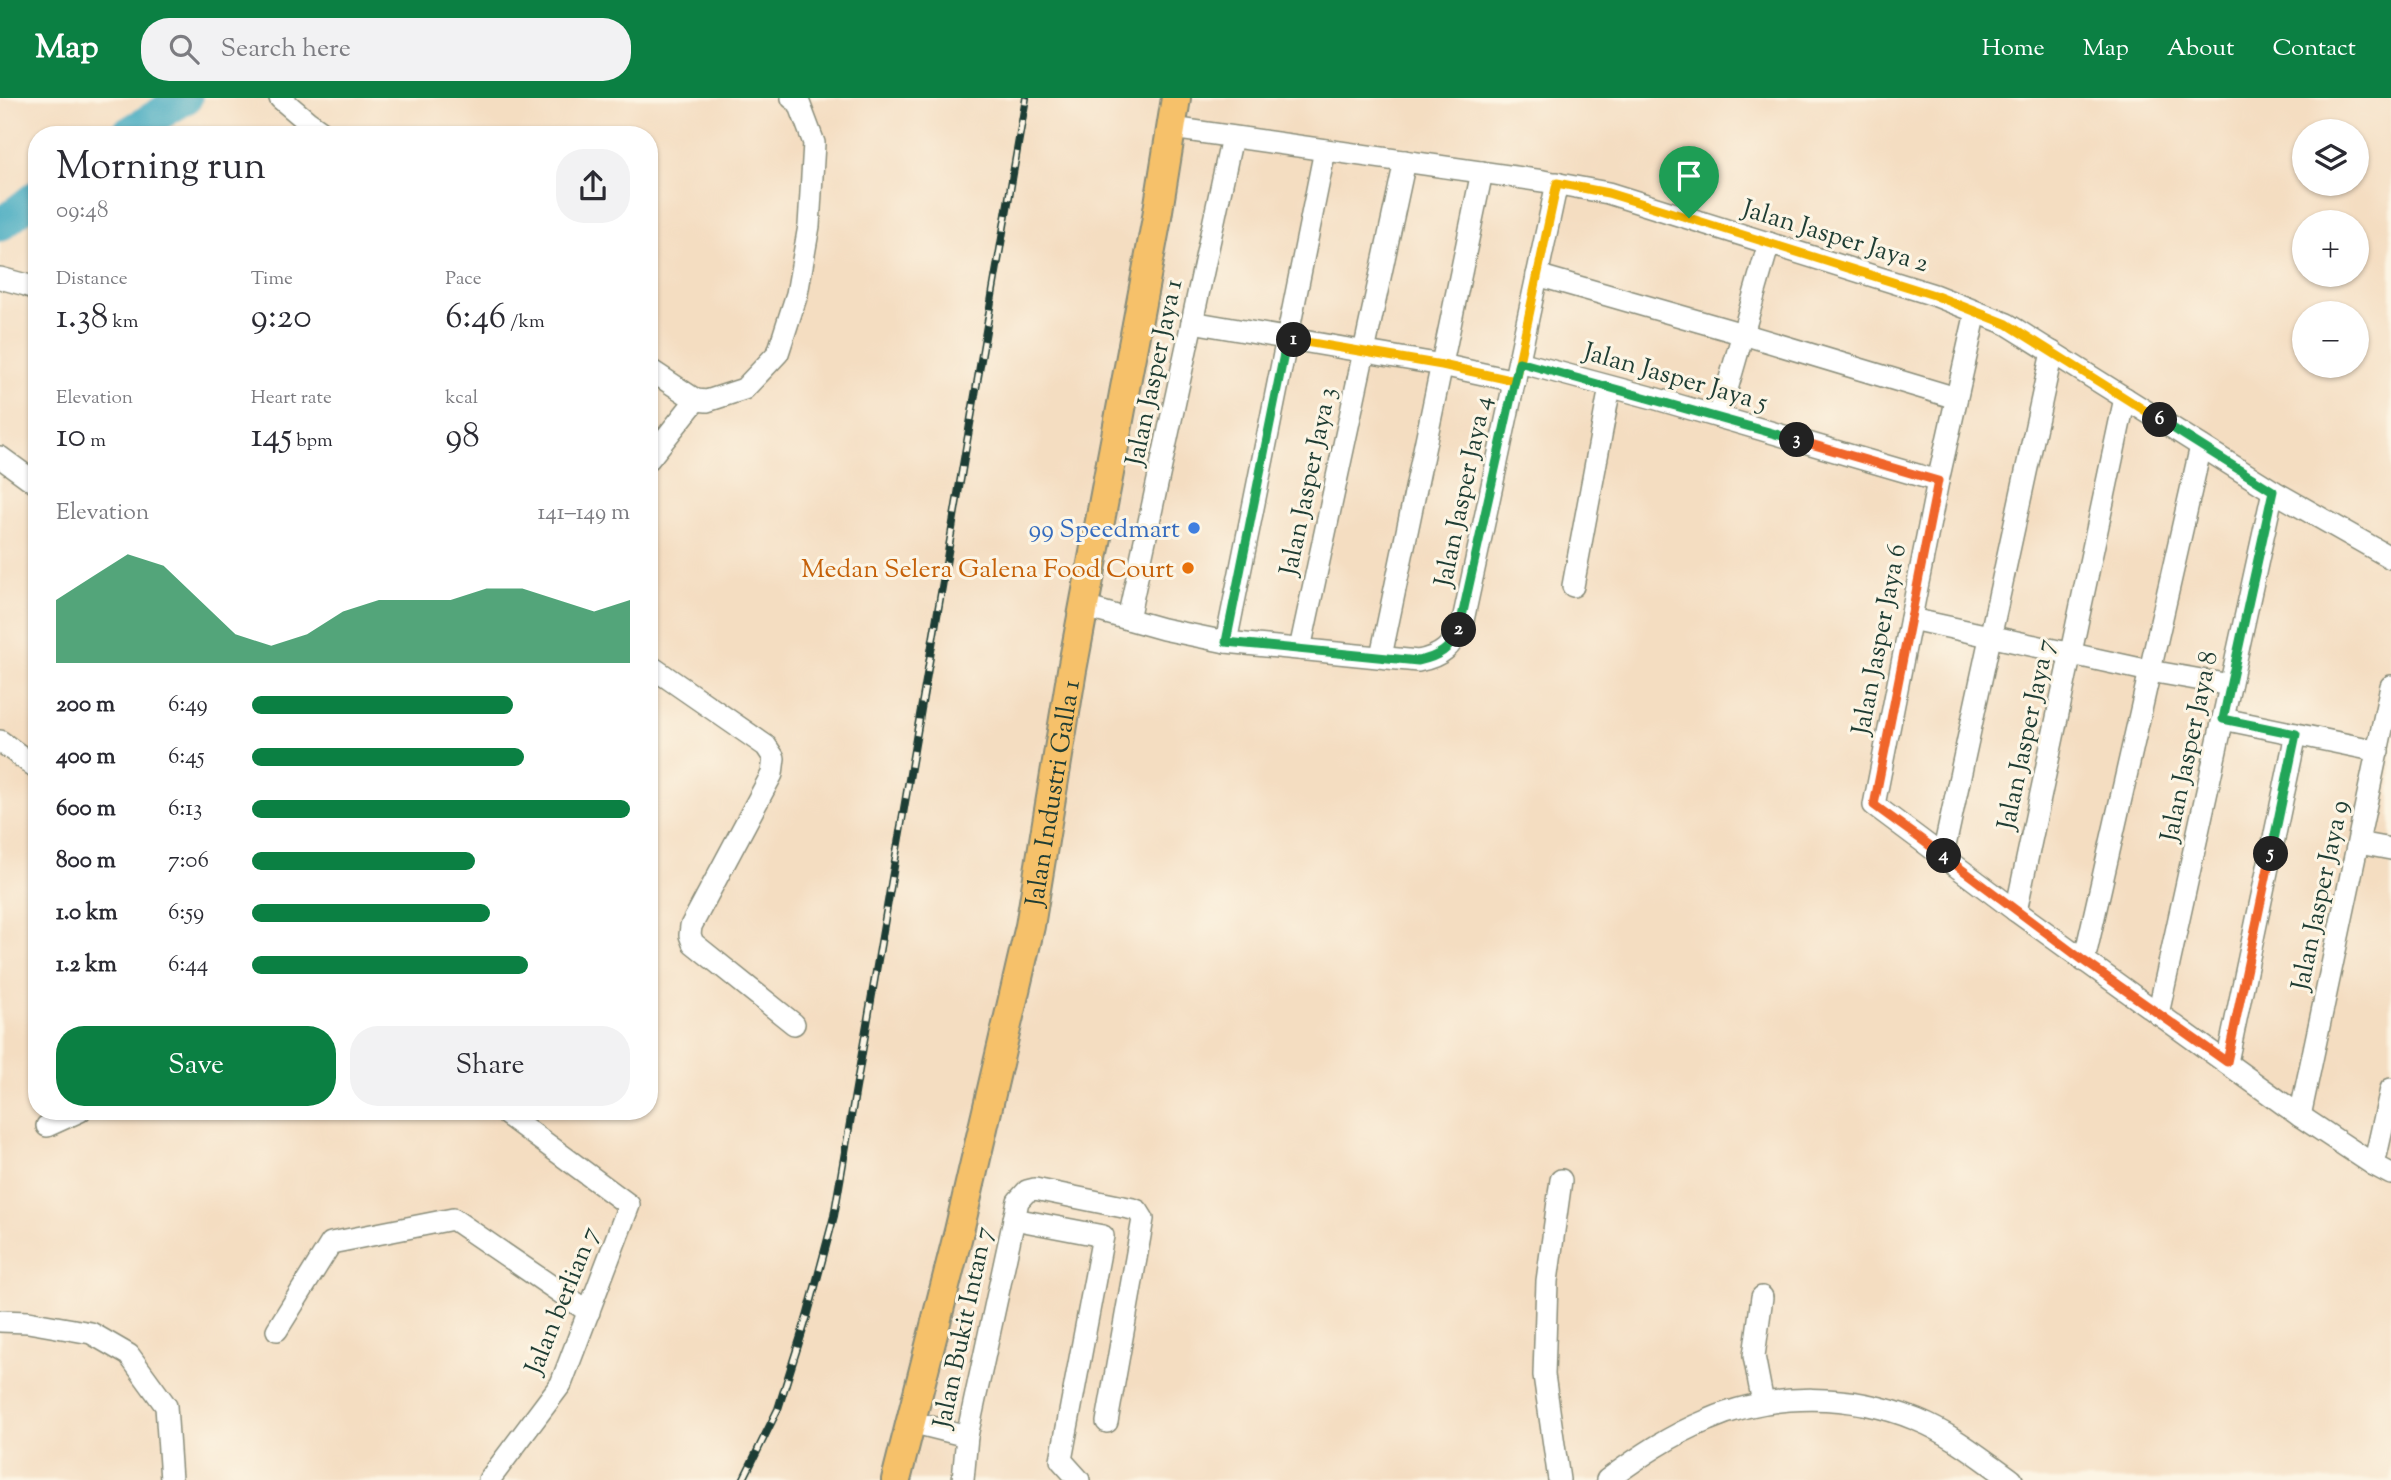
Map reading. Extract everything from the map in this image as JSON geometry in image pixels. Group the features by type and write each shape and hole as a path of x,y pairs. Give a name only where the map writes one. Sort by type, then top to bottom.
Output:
{"main road":[{"name":"Jalan Industri Galla 1","path":"896,1480 962,1218 1030,926 1072,670 1156,223 1176,98"}],"street":[{"path":"281,98 314,126"},
{"path":"658,375 696,400 707,401 744,389 778,353 797,294 809,226 814,143 799,103 792,98"},
{"name":"Jalan Jasper Jaya 2","path":"1172,128 1557,183 1608,193 1934,295 2007,324 2273,491 2391,558"},
{"name":"Jalan Jasper Jaya 1","path":"1128,619 1232,136"},
{"path":"1226,642 1325,150"},
{"name":"Jalan Jasper Jaya 3","path":"1300,649 1405,161"},
{"path":"1381,656 1482,172"},
{"name":"Jalan Jasper Jaya 4","path":"1085,607 1163,629 1226,642 1418,661 1442,652 1454,642 1462,625 1557,183"},
{"path":"1719,417 1769,243"},
{"path":"1537,275 1956,398"},
{"path":"0,278 28,286"},
{"name":"Jalan Jasper Jaya 6","path":"1976,312 1938,481 1874,805 2016,911"},
{"name":"Jalan Jasper Jaya 5","path":"1192,322 1364,353 1442,365 1517,371 1610,387 1938,481"},
{"path":"1943,855 2052,352"},
{"path":"1573,586 1610,387"},
{"name":"Jalan Jasper Jaya 7","path":"2016,911 2125,398"},
{"path":"658,448 696,400"},
{"path":"2084,961 2200,446"},
{"path":"0,457 28,477"},
{"name":"Jalan Jasper Jaya 8","path":"2158,1014 2273,491"},
{"path":"1911,619 2150,671 2230,685"},
{"path":"658,670 766,746 774,758 772,774 691,926 690,935 693,943 794,1024"},
{"name":"Jalan Jasper Jaya 9","path":"2300,1116 2391,686"},
{"path":"2223,719 2378,751"},
{"path":"2227,1062 2296,734"},
{"path":"0,741 28,761"},
{"path":"2359,842 2391,849"},
{"path":"2016,911 2300,1116 2383,1169 2391,1089"},
{"path":"47,1126 60,1120"},
{"name":"Jalan berlian 7","path":"489,1480 561,1384 629,1205 514,1120"},
{"path":"1559,1480 1545,1375 1547,1281 1561,1180"},
{"name":"Jalan Bukit Intan 7","path":"963,1480 967,1436 1014,1219 1018,1201 1027,1191 1035,1189 1133,1209 1138,1211 1143,1219 1107,1422"},
{"path":"277,1330 331,1243 453,1219 589,1312"},
{"path":"1014,1219 1103,1236 1061,1460 1079,1480"},
{"path":"1762,1297 1754,1356 1763,1403"},
{"path":"0,1321 29,1322 91,1333 129,1355 166,1406 171,1480"},
{"path":"1607,1480 1650,1449 1709,1419 1763,1403 1825,1399 1884,1408 1918,1420 1953,1438 2011,1480"},
{"path":"911,1422 967,1436"}],"waterway":[{"path":"140,126 186,98"},
{"path":"0,225 28,203"}],"railway":[{"path":"743,1480 778,1409 807,1317 834,1216 1026,98"}],"place":[{"name":"99 Speedmart","path":"1194,528"},
{"name":"Medan Selera Galena Food Court","path":"1188,568"}],"route":[{"path":"1689,218 1608,193 1557,183 1515,381 1442,365 1287,339 1226,642 1418,661 1442,652 1454,642 1462,625 1515,381 1519,362 1610,387 1657,399 1938,481 1874,805 2084,961 2227,1062 2296,734 2223,719 2273,491 2007,324 1934,295 1689,218"}]}
